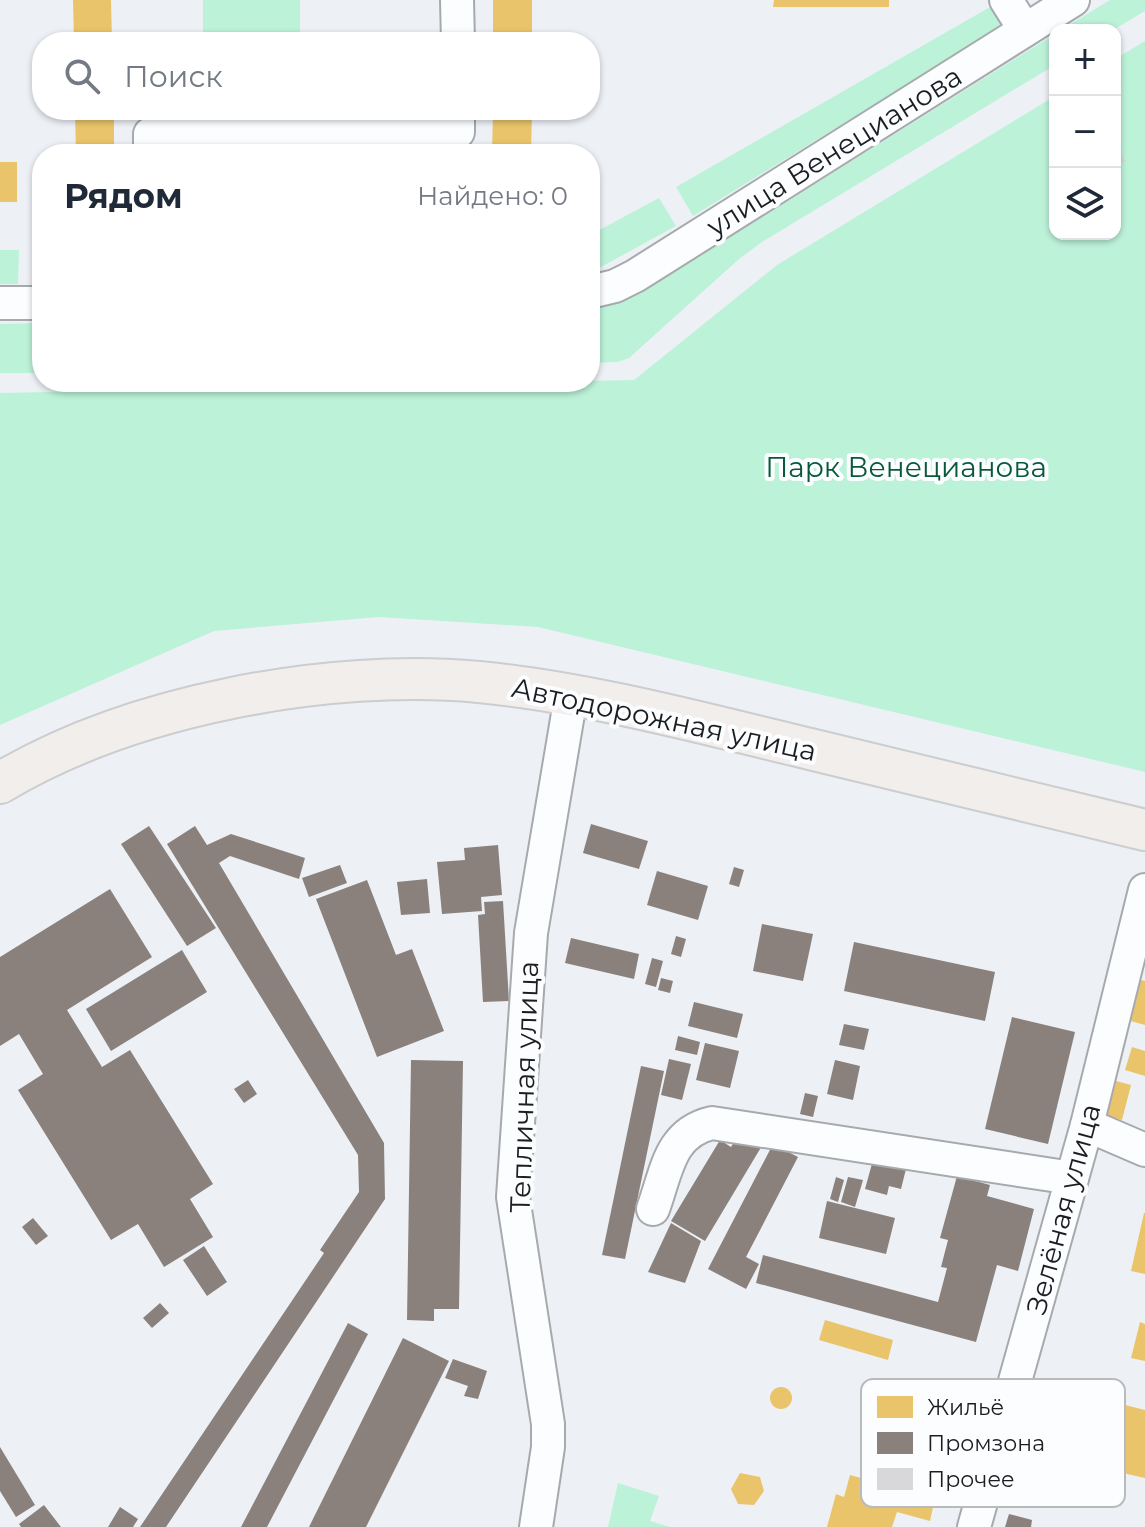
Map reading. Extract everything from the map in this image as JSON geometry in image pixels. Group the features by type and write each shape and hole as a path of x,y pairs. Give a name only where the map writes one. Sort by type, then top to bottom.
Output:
{"main road":[{"name":"Автодорожная улица","path":"0,783 30,765 91,740 190,709 265,694 359,682 414,679 476,682 638,708 1145,830"}],"street":[{"path":"457,0 458,32"},
{"path":"1006,0 1025,30"},
{"name":"улица Венецианова","path":"600,290 635,276 1073,0"},
{"path":"150,144 150,134 458,132 458,120"},
{"path":"0,303 32,303"},
{"name":"Тепличная улица","path":"536,1527 548,1447 548,1424 513,1197 531,933 571,696"},
{"name":"Зелёная улица","path":"1016,1379 1087,1125 1145,890"},
{"path":"653,1209 678,1142 693,1128 712,1123 1072,1178"},
{"path":"1087,1125 1145,1150"},
{"name":"Зелёная улица","path":"974,1527 980,1507"}],"green space":[{"path":"203,0 300,0 300,32 203,32"},
{"path":"1110,0 1145,0 1145,11 1121,25 1071,24"},
{"path":"990,7 1002,26 693,216 676,187"},
{"path":"1049,38 1049,69 762,242 629,358 600,363 600,305 623,298 741,230"},
{"name":"Парк Венецианова","path":"1145,41 1145,772 538,627 379,617 214,631 0,725 0,393 600,392 600,381 634,380 777,265 1049,100 1049,240 1121,240 1121,55"},
{"path":"659,198 676,226 600,268 600,230"},
{"path":"0,250 19,250 18,284 0,284"},
{"path":"32,323 32,373 0,373 0,324"},
{"path":"618,1483 659,1496 650,1521 670,1527 608,1527"}],"building: Жильё":[{"path":"73,0 111,0 112,32 74,32"},
{"path":"493,0 532,0 532,32 493,32"},
{"path":"774,0 889,0 889,7 773,7"},
{"path":"75,120 114,120 114,144 76,144"},
{"path":"493,120 532,120 531,144 492,144"},
{"path":"0,162 17,162 17,202 0,202"},
{"path":"1138,979 1145,981 1145,1025 1127,1020"},
{"path":"1132,1047 1145,1051 1145,1076 1125,1070"},
{"path":"1116,1081 1131,1085 1122,1120 1107,1116"},
{"path":"1145,1213 1145,1274 1131,1271"},
{"path":"825,1320 893,1340 888,1360 819,1340"},
{"path":"1140,1322 1145,1324 1145,1361 1131,1358"},
{"path":"781,1387 789,1390 792,1398 789,1406 781,1409 773,1406 770,1398 773,1390"},
{"path":"1125,1405 1145,1410 1145,1478 1125,1474"},
{"path":"740,1473 760,1477 764,1491 754,1505 738,1504 731,1489"},
{"path":"850,1475 861,1478 861,1507 933,1507 930,1521 897,1512 892,1527 827,1527 836,1494 844,1497"}],"building: Промзона":[{"path":"591,824 648,841 639,869 583,853"},
{"path":"149,826 216,928 187,946 121,844"},
{"path":"195,826 207,845 231,834 305,858 299,879 230,856 219,863 384,1143 385,1199 166,1527 140,1527 324,1253 320,1250 359,1192 358,1155 167,844"},
{"path":"498,845 502,895 481,897 482,911 442,914 437,862 465,860 464,848"},
{"path":"340,865 347,883 309,897 302,878"},
{"path":"734,867 744,870 739,887 729,884"},
{"path":"657,871 708,886 698,920 647,905"},
{"path":"427,879 430,913 401,915 397,882"},
{"path":"367,880 396,955 412,949 444,1031 377,1057 316,899"},
{"path":"110,889 152,957 67,1010 102,1067 130,1050 213,1184 190,1199 213,1237 164,1267 138,1224 111,1240 18,1090 43,1074 19,1034 0,1046 0,957"},
{"path":"503,901 509,1001 483,1002 478,915 485,914 484,902"},
{"path":"762,924 813,934 803,981 753,971"},
{"path":"676,936 686,939 681,957 671,954"},
{"path":"571,938 639,954 634,979 565,963"},
{"path":"854,942 995,972 985,1021 844,991"},
{"path":"182,950 207,992 111,1051 86,1009"},
{"path":"652,958 663,961 656,987 645,984"},
{"path":"661,978 673,981 670,993 658,990"},
{"path":"694,1002 743,1014 737,1038 688,1026"},
{"path":"1012,1017 1075,1032 1048,1144 985,1129"},
{"path":"844,1024 869,1029 864,1050 839,1045"},
{"path":"678,1036 700,1042 697,1055 675,1050"},
{"path":"705,1043 739,1051 730,1088 696,1080"},
{"path":"669,1059 691,1064 682,1100 661,1095"},
{"path":"411,1060 463,1061 459,1309 434,1309 434,1321 407,1320"},
{"path":"835,1060 860,1066 853,1100 827,1094"},
{"path":"641,1066 664,1071 625,1259 602,1255"},
{"path":"248,1080 257,1094 244,1103 234,1089"},
{"path":"805,1093 818,1096 813,1117 800,1114"},
{"path":"741,1131 763,1144 705,1241 671,1221 720,1140 731,1147"},
{"path":"773,1144 798,1157 746,1257 759,1264 746,1289 708,1269"},
{"path":"873,1160 906,1169 901,1189 889,1186 887,1195 865,1189"},
{"path":"957,1176 990,1185 987,1196 1034,1209 1018,1271 997,1265 976,1342 756,1283 763,1255 938,1302 947,1268 941,1267 948,1240 940,1238"},
{"path":"836,1177 844,1180 838,1202 830,1199"},
{"path":"848,1177 863,1180 855,1207 841,1202"},
{"path":"827,1201 895,1218 886,1254 819,1238"},
{"path":"33,1218 48,1236 36,1245 22,1227"},
{"path":"671,1223 701,1241 685,1283 648,1272"},
{"path":"204,1246 227,1282 207,1296 183,1260"},
{"path":"160,1303 169,1313 152,1328 143,1318"},
{"path":"348,1323 368,1334 267,1527 241,1527"},
{"path":"403,1338 449,1361 366,1527 309,1527"},
{"path":"453,1359 487,1371 478,1399 464,1396 468,1386 445,1378"},
{"path":"0,1447 35,1505 16,1517 0,1491"},
{"path":"44,1505 61,1527 21,1527 19,1524"},
{"path":"120,1507 138,1519 133,1527 108,1527"},
{"path":"1009,1514 1032,1520 1031,1527 1005,1527"}]}
